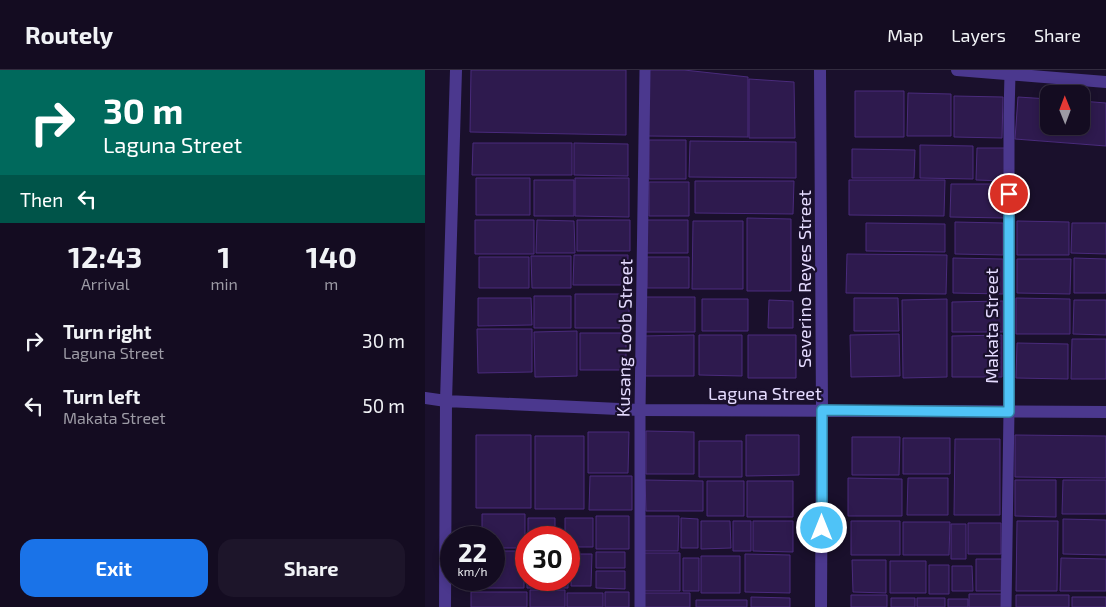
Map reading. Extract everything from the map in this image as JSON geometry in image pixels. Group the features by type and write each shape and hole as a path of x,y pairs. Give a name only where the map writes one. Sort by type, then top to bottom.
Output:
{"street":[{"path":"445,607 446,401 456,70"},
{"name":"Severino Reyes Street","path":"820,70 821,607"},
{"path":"957,70 1106,82"},
{"name":"Laguna Street","path":"425,398 446,401 640,410 1106,412"}],"lane":[{"name":"Kusang Loob Street","path":"639,607 645,70"},
{"name":"Makata Street","path":"1006,607 1009,412 1010,74"}],"building":[{"path":"471,70 626,70 626,135 470,132"},
{"path":"648,70 684,70 748,77 748,137 647,136"},
{"path":"749,79 794,82 795,138 749,138"},
{"path":"855,91 904,91 904,137 855,137"},
{"path":"908,93 951,94 951,136 907,136"},
{"path":"954,96 1003,97 1002,138 954,137"},
{"path":"1018,97 1040,98 1040,135 1090,135 1090,102 1106,103 1106,146 1015,139"},
{"path":"649,140 686,140 686,179 649,179"},
{"path":"690,141 796,142 796,178 689,177"},
{"path":"473,143 572,143 572,175 472,175"},
{"path":"574,143 628,144 628,176 574,175"},
{"path":"920,145 973,146 973,179 920,178"},
{"path":"977,148 1006,148 1006,181 976,180"},
{"path":"852,149 915,150 914,178 852,178"},
{"path":"476,178 530,178 530,215 476,215"},
{"path":"575,178 629,178 629,217 575,216"},
{"path":"534,180 574,180 574,216 534,216"},
{"path":"849,180 945,180 944,216 849,215"},
{"path":"695,181 794,181 793,214 695,213"},
{"path":"649,182 689,182 689,216 649,216"},
{"path":"951,184 1005,184 1005,218 950,217"},
{"path":"747,218 791,219 791,291 747,291"},
{"path":"475,220 534,220 534,254 475,254"},
{"path":"537,220 574,221 575,253 536,253"},
{"path":"577,220 630,220 630,251 577,251"},
{"path":"646,220 688,220 688,253 646,253"},
{"path":"693,221 743,221 743,289 692,289"},
{"path":"1017,221 1069,222 1069,255 1017,255"},
{"path":"955,222 1003,223 1003,255 955,254"},
{"path":"866,223 945,224 945,252 866,251"},
{"path":"1072,223 1106,223 1106,254 1071,253"},
{"path":"847,254 947,255 946,294 846,293"},
{"path":"574,255 628,255 628,285 573,285"},
{"path":"531,256 571,256 571,288 532,288"},
{"path":"479,257 529,257 529,288 479,288"},
{"path":"647,257 689,257 689,288 647,288"},
{"path":"953,258 1003,259 1003,294 953,293"},
{"path":"1074,258 1106,259 1106,293 1074,293"},
{"path":"1017,259 1071,259 1070,294 1017,293"},
{"path":"575,294 629,294 629,328 575,328"},
{"path":"534,296 571,296 571,328 534,328"},
{"path":"646,297 695,297 695,332 645,332"},
{"path":"478,298 531,298 532,325 478,326"},
{"path":"854,298 898,298 899,331 854,331"},
{"path":"1016,298 1070,299 1070,334 1016,334"},
{"path":"702,299 748,299 748,331 702,331"},
{"path":"947,299 947,377 903,378 902,300"},
{"path":"769,300 793,301 793,328 768,328"},
{"path":"1074,300 1106,300 1106,335 1073,334"},
{"path":"1003,301 1003,332 952,332 952,302"},
{"path":"477,329 532,329 532,372 478,373"},
{"path":"577,331 577,376 535,377 534,332"},
{"path":"580,333 626,333 626,370 580,370"},
{"path":"899,334 900,376 851,377 850,335"},
{"path":"694,335 694,376 642,376 643,336"},
{"path":"699,335 742,335 742,376 699,375"},
{"path":"748,335 796,335 796,378 748,378"},
{"path":"1002,335 1002,377 952,377 952,336"},
{"path":"1072,339 1106,339 1106,379 1071,379"},
{"path":"1017,343 1068,344 1068,379 1016,378"},
{"path":"646,431 694,432 694,474 646,474"},
{"path":"588,432 629,432 628,473 588,473"},
{"path":"476,435 531,435 531,508 476,508"},
{"path":"746,435 799,435 799,475 746,476"},
{"path":"1015,435 1106,436 1106,478 1015,477"},
{"path":"535,436 584,436 584,509 535,509"},
{"path":"852,437 900,437 899,475 852,475"},
{"path":"903,438 950,438 950,474 903,474"},
{"path":"955,439 1000,439 1000,515 954,515"},
{"path":"699,441 742,441 742,477 699,477"},
{"path":"590,476 632,476 632,510 589,510"},
{"path":"848,478 902,479 902,516 848,516"},
{"path":"908,478 948,478 948,515 907,515"},
{"path":"645,480 703,481 703,511 646,511"},
{"path":"1015,480 1056,480 1056,517 1015,516"},
{"path":"1063,480 1106,480 1106,514 1062,514"},
{"path":"707,481 744,481 744,516 707,516"},
{"path":"747,481 793,481 793,517 747,517"},
{"path":"482,514 525,514 525,526 515,526 515,548 505,548 505,526 482,526"},
{"path":"596,516 629,516 629,549 596,549"},
{"path":"643,516 679,516 678,551 643,551"},
{"path":"528,518 555,518 555,526 528,526"},
{"path":"565,518 593,518 593,547 580,547 580,526 565,526"},
{"path":"681,518 698,519 698,548 681,548"},
{"path":"1063,519 1106,520 1106,555 1063,554"},
{"path":"701,521 730,521 731,548 701,549"},
{"path":"733,521 751,521 751,551 733,551"},
{"path":"753,521 793,521 793,552 753,551"},
{"path":"851,521 900,521 900,555 851,555"},
{"path":"1017,521 1058,521 1057,591 1016,591"},
{"path":"903,522 950,522 949,555 903,555"},
{"path":"968,523 1001,523 1001,554 968,554"},
{"path":"951,524 966,524 966,559 951,559"},
{"path":"505,551 515,551 515,588 505,588"},
{"path":"596,552 625,552 625,568 596,568"},
{"path":"641,553 680,553 680,591 641,591"},
{"path":"580,554 592,554 591,586 580,586"},
{"path":"745,554 790,555 790,593 745,592"},
{"path":"701,556 740,556 740,593 701,593"},
{"path":"683,558 699,558 699,591 683,591"},
{"path":"1061,558 1106,559 1106,591 1060,591"},
{"path":"976,559 1003,559 1003,591 976,591"},
{"path":"852,560 886,560 886,593 853,592"},
{"path":"890,561 926,561 926,593 890,593"},
{"path":"929,565 949,565 949,594 929,594"},
{"path":"952,566 972,566 973,591 952,591"},
{"path":"596,571 625,571 625,589 596,588"},
{"path":"530,591 565,591 565,607 530,607"},
{"path":"471,592 527,592 527,607 471,607"},
{"path":"605,592 629,592 629,607 605,607"},
{"path":"567,593 603,593 603,607 567,607"},
{"path":"643,593 690,593 690,607 643,607"},
{"path":"969,594 1003,594 1002,607 969,607"},
{"path":"851,595 887,595 887,607 851,607"},
{"path":"1016,595 1069,595 1069,607 1016,607"},
{"path":"751,597 790,598 790,607 751,607"},
{"path":"1072,597 1106,597 1106,607 1072,607"},
{"path":"891,598 915,598 915,607 891,607"},
{"path":"917,598 945,598 945,607 917,607"},
{"path":"948,599 968,599 968,607 948,607"},
{"path":"696,600 747,600 747,607 696,607"}],"route":[{"path":"822,528 822,410 1009,412 1009,194"}]}
